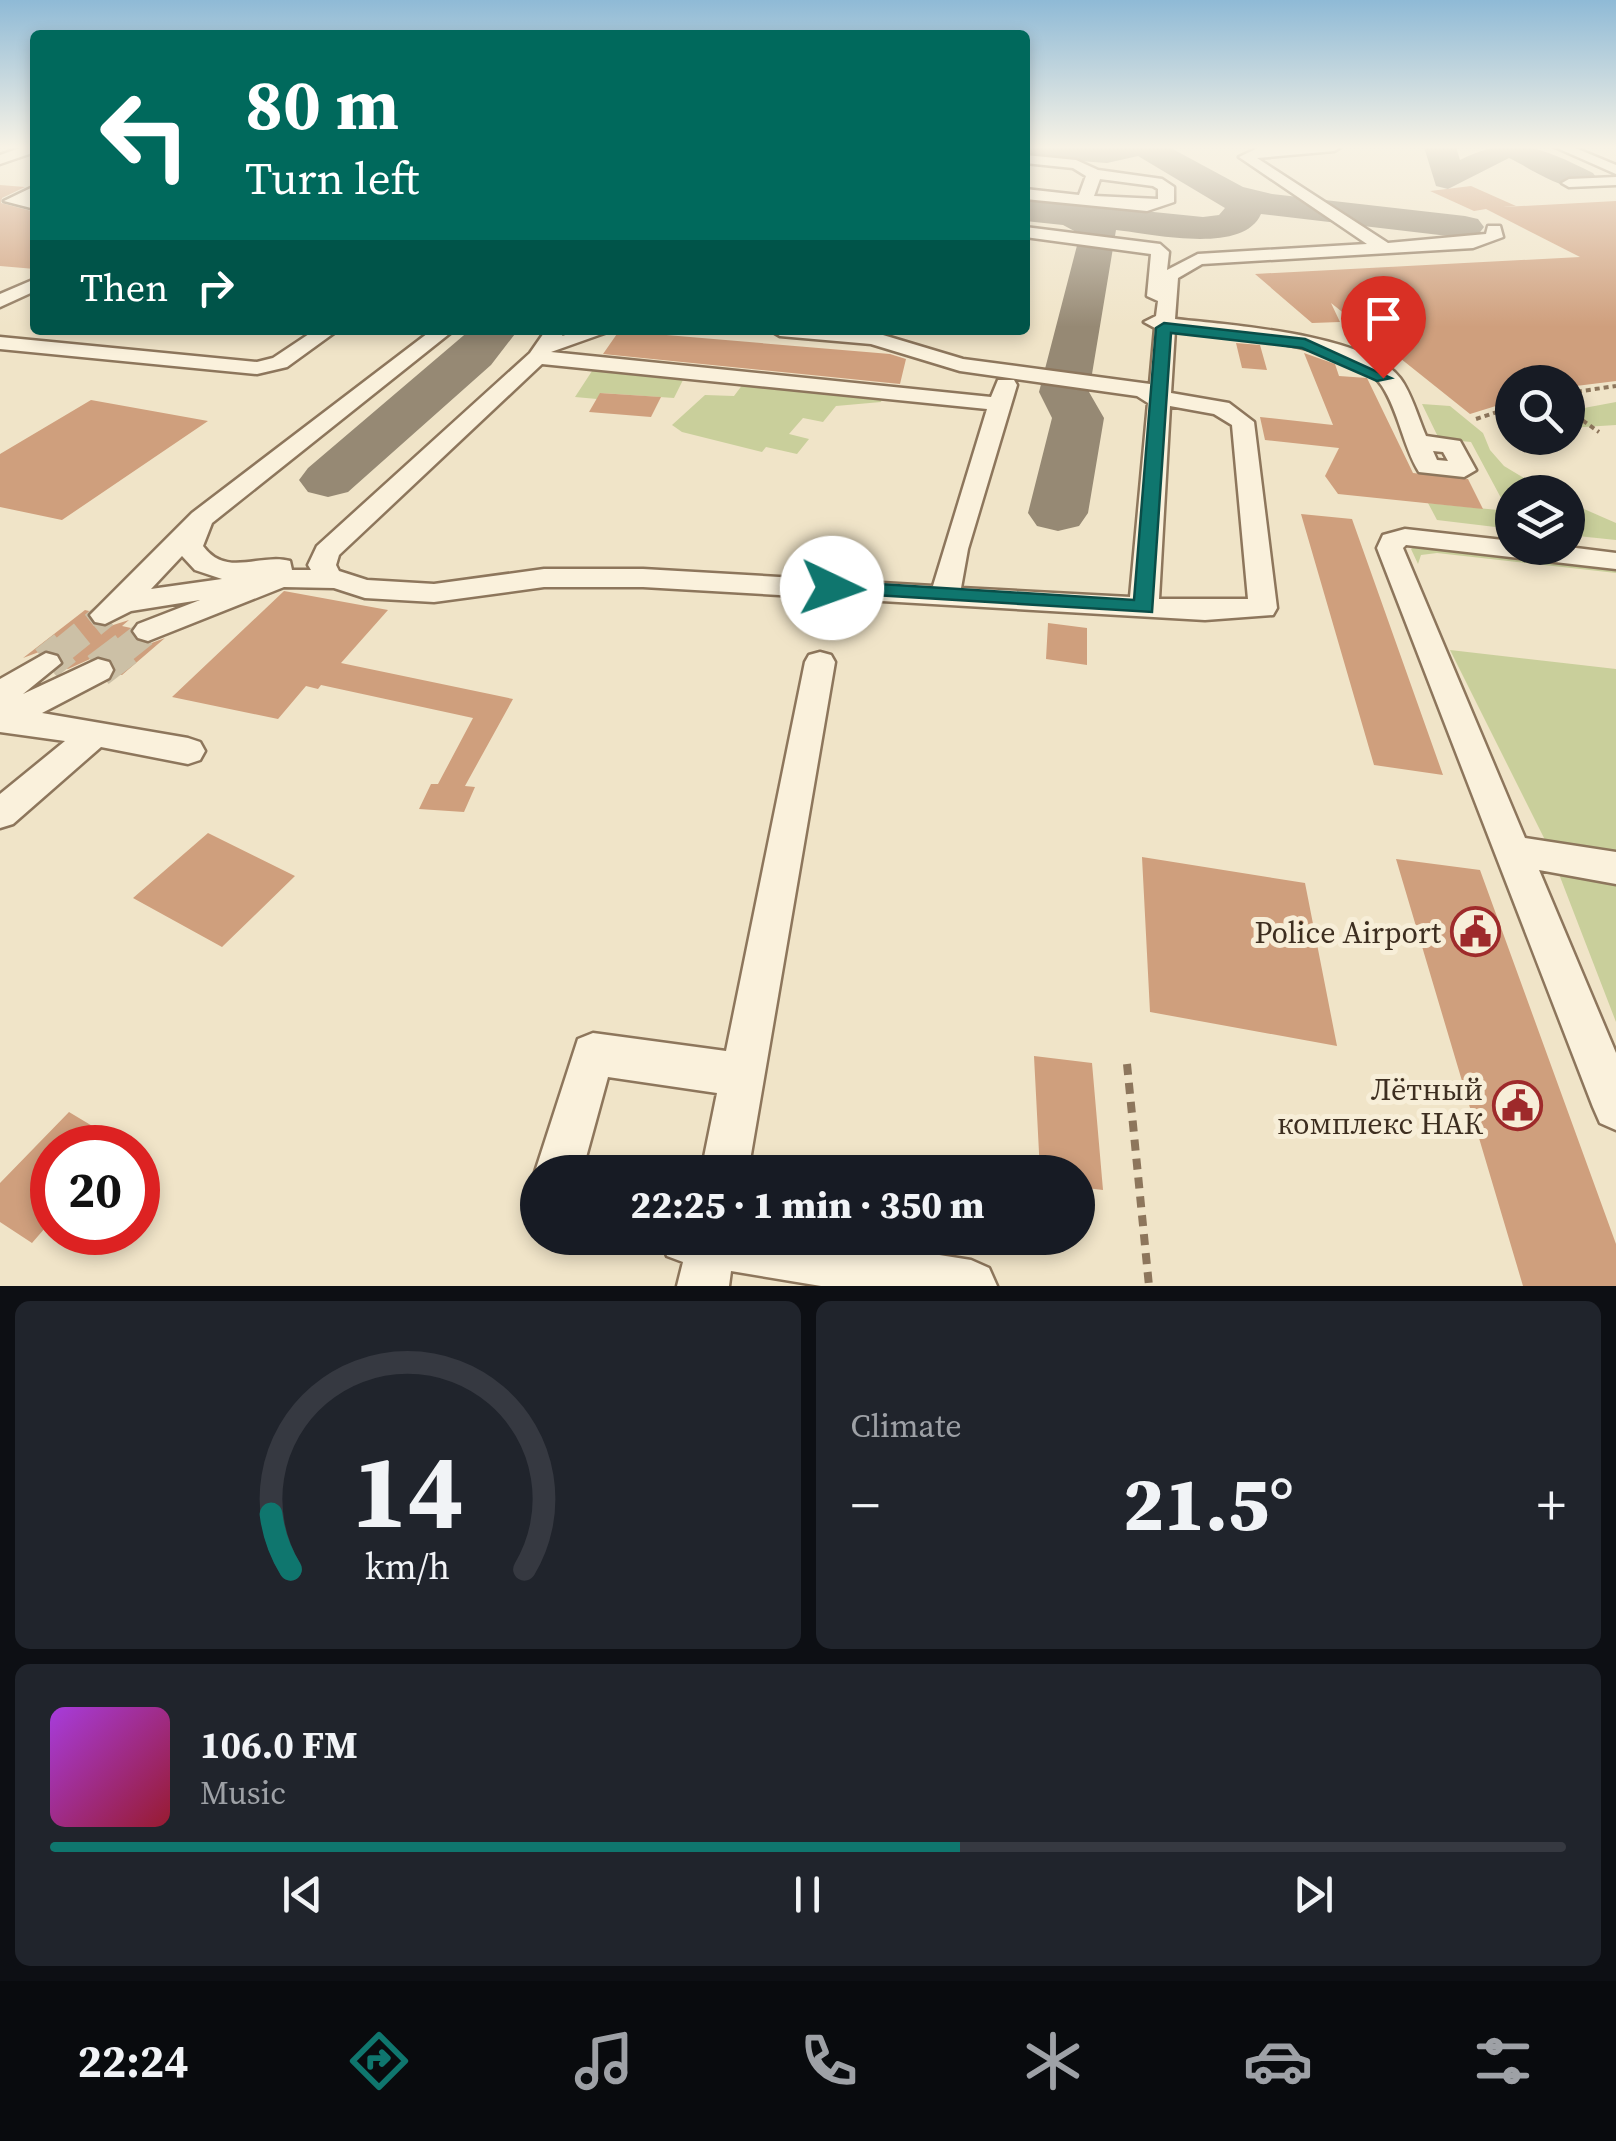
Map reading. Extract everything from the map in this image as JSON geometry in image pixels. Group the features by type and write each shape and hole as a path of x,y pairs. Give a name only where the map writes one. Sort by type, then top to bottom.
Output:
{"lane":[{"path":"1316,207 1377,246"},
{"path":"1320,207 1377,246"},
{"path":"1030,231 1180,250 1377,246 1487,235"},
{"path":"1159,325 1180,250"},
{"path":"1137,603 1159,325 1167,280 1181,266 1180,250"},
{"path":"0,301 30,286"},
{"path":"1159,325 1305,344 1370,371 1394,386 1419,442"},
{"path":"0,343 257,368 280,362 320,335"},
{"path":"281,578 114,609 201,519 438,335"},
{"path":"838,335 918,342 960,365 1154,394"},
{"path":"201,519 190,549 203,563 281,578 426,586 545,570 643,571 1235,612 1259,610 1265,603 1243,422 1221,408 958,359 918,342 875,335"},
{"path":"331,579 322,562 337,542 569,338 999,404"},
{"path":"947,590 1010,372"},
{"path":"1616,560 1405,537 1390,545 1616,1108"},
{"path":"229,571 282,566 337,542"},
{"path":"148,631 281,578"},
{"path":"728,1155 820,662"},
{"path":"1,712 46,663"},
{"path":"1,712 98,670"},
{"path":"1,712 188,751"},
{"path":"0,814 95,734"},
{"path":"1515,852 1616,868"},
{"path":"564,1155 592,1054 743,1075"},
{"path":"734,1255 971,1286"}],"path":[{"path":"1585,391 1616,386"},
{"path":"1476,419 1495,411"},
{"path":"1585,422 1599,432"},
{"path":"1127,1064 1149,1286"}],"green space":[{"path":"592,371 684,378 674,398 601,393 597,399 575,397"},
{"path":"743,384 882,398 881,402 836,406 823,422 803,418 789,434 809,439 797,454 766,447 762,452 682,432 672,425 705,395 734,396"},
{"path":"1616,402 1616,425 1585,427 1585,408"},
{"path":"1422,404 1450,406 1483,433 1490,450 1519,475 1495,475 1495,487 1471,442 1439,439"},
{"path":"1428,503 1495,510 1495,527 1437,520"},
{"path":"1585,509 1616,523 1616,540 1585,537"},
{"path":"1417,545 1495,554 1495,559 1437,553 1421,555 1418,564 1411,549"},
{"path":"1585,564 1616,568 1616,573 1544,565"},
{"path":"1450,650 1616,669 1616,853 1546,842"},
{"path":"1557,869 1616,879 1616,1022"}],"building":[{"path":"0,207 30,211 30,269 0,266"},
{"path":"1465,207 1616,207 1616,381 1585,385 1585,365 1495,365 1495,406 1470,414 1331,303 1340,322 1312,323 1255,274 1580,257 1486,209 1474,211"},
{"path":"616,335 666,335 890,354 906,359 900,384 603,354"},
{"path":"1236,343 1260,345 1267,370 1242,368"},
{"path":"1304,353 1335,364 1339,376 1367,378 1413,473 1468,479 1483,509 1338,494 1325,476 1339,448 1265,440 1260,417 1333,425"},
{"path":"600,393 661,397 651,417 589,412"},
{"path":"91,400 208,421 62,520 0,507 0,454"},
{"path":"1301,514 1352,519 1443,775 1374,765"},
{"path":"284,591 388,610 341,663 513,699 465,786 475,787 464,812 419,809 431,784 438,784 473,718 321,685 318,689 306,686 278,719 172,697"},
{"path":"85,610 94,626 107,627 129,620 122,626 131,628 137,642 149,644 165,638 122,675 115,674 112,660 99,655 68,669 62,667 65,664 60,654 47,649 23,658"},
{"path":"1048,623 1087,628 1087,665 1046,659"},
{"path":"208,833 295,876 222,947 133,898"},
{"path":"1142,857 1305,883 1337,1046 1150,1012"},
{"name":"Лётный комплекс НАК","path":"1396,859 1480,870 1616,1244 1616,1286 1523,1286"},
{"path":"1034,1056 1092,1063 1103,1190 1095,1189 1095,1155 1039,1155"},
{"path":"69,1112 91,1125 56,1125"},
{"path":"30,1152 30,1242 0,1222 0,1183"}],"taxiway":[{"path":"1070,215 1203,228 1229,225 1242,217 1244,207"},
{"path":"1289,207 1465,227"},
{"path":"1030,211 1070,215"},
{"path":"1058,513 1078,418 1064,392 1099,234 1093,224 1070,215"},
{"path":"328,480 474,355 491,335"}],"tunnel":[{"path":"62,650 105,615"},
{"path":"124,650 148,631"},
{"path":"46,663 65,648"},
{"path":"98,670 127,648"}],"place":[{"name":"Police Airport","path":"1476,932"},
{"name":"Лётный комплекс НАК","path":"1518,1106"}],"route":[{"path":"832,588 1144,607 1164,328 1305,344 1383,378"}]}
